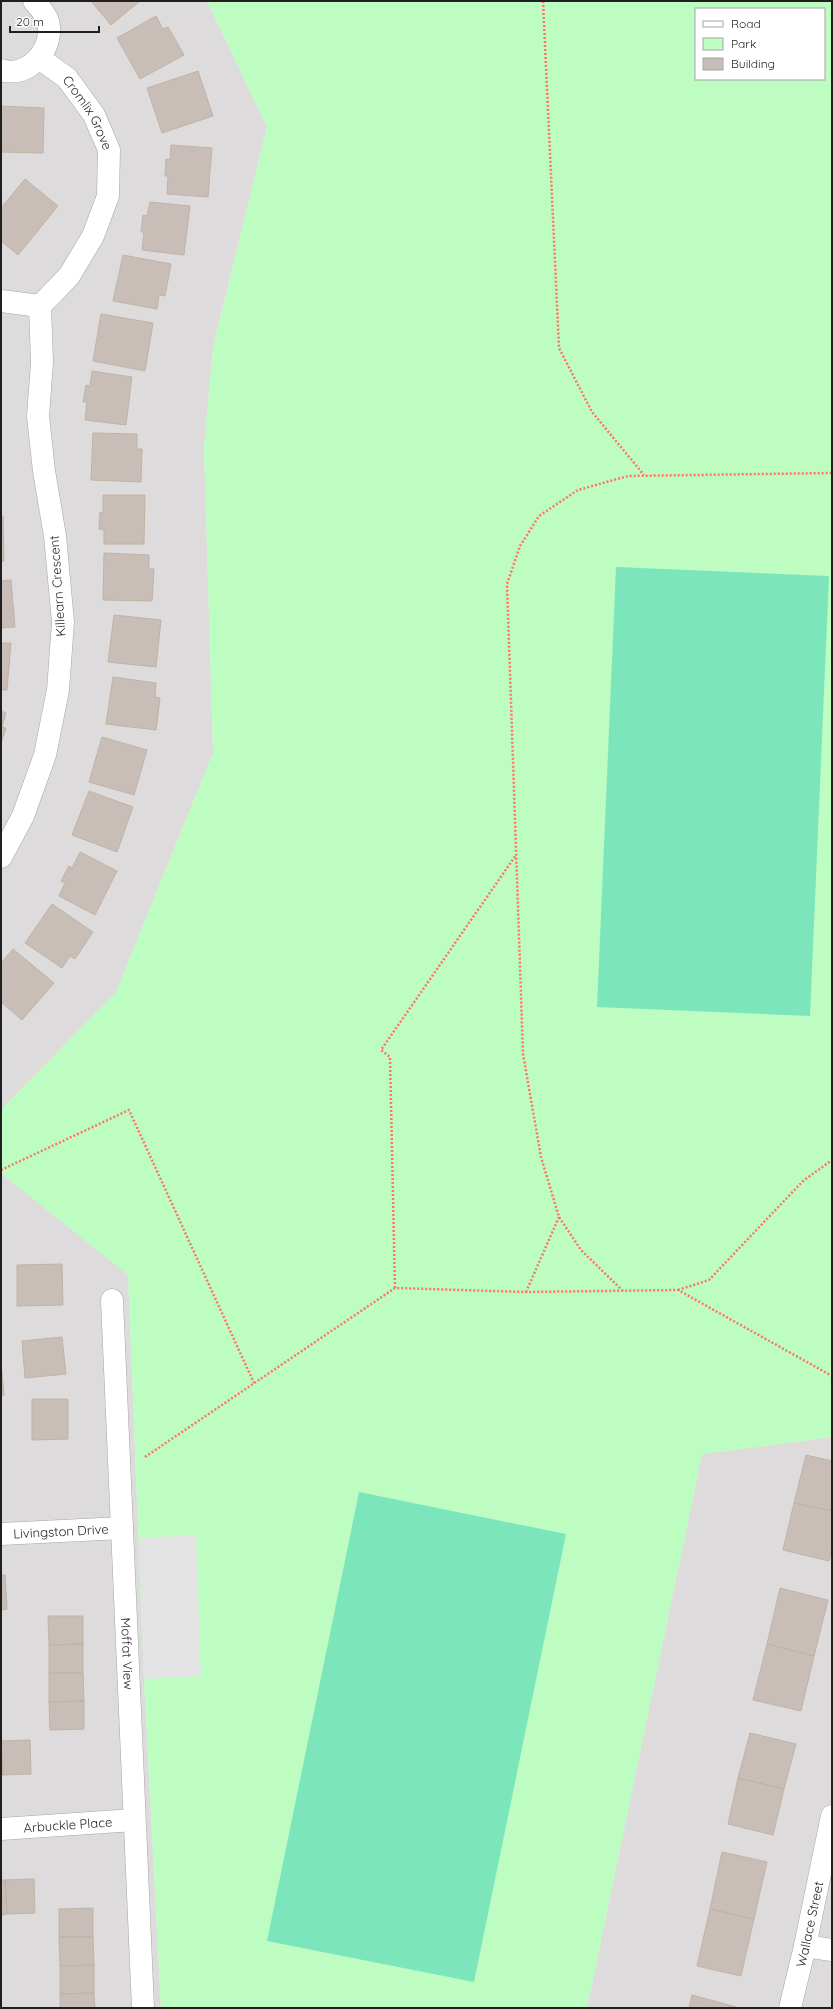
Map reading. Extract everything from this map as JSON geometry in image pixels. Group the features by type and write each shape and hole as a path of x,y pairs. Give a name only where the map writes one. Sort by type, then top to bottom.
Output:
{"street":[{"path":"1,70 17,71 29,66 39,58 46,47 49,34 48,21 42,10 34,1"},
{"name":"Cromlix Grove","path":"39,58 67,78 94,116 108,150 108,196 93,236 69,276 40,306"},
{"path":"1,300 40,306"},
{"name":"Killearn Crescent","path":"1,857 23,816 45,755 58,690 62,622 55,536 44,471 38,416 42,362 40,306"},
{"name":"Moffat View","path":"112,1300 143,2008"},
{"name":"Livingston Drive","path":"1,1534 122,1528"},
{"name":"Wallace Street","path":"790,2008 805,1946 832,1816"},
{"name":"Arbuckle Place","path":"1,1829 134,1820"},
{"path":"805,1946 832,1950"}],"path":[{"path":"544,1 559,348 592,412 644,476"},
{"path":"622,1291 581,1250 559,1217 541,1157 523,1054 507,584 520,546 539,516 578,490 628,476 832,473"},
{"path":"395,1288 390,1057 381,1050 516,854"},
{"path":"1,1170 129,1110 254,1383"},
{"path":"119,1475 395,1288 526,1292 678,1290 709,1280 803,1182 832,1160"},
{"path":"526,1292 559,1217"},
{"path":"678,1290 832,1376"}],"shaded area":[{"path":"1,1 207,1 267,127 213,347 204,446 213,753 116,992 1,1110"},
{"path":"1,1173 128,1274 144,1679 161,2008 1,2008"},
{"path":"832,1437 832,2008 587,2008 702,1454"},
{"path":"196,1535 201,1676 144,1679 139,1538"}],"green space":[{"path":"207,1 832,1 832,1437 702,1454 587,2008 161,2008 144,1679 128,1275 1,1173 1,1110 116,992 213,753 204,446 213,347 267,127"},
{"path":"616,567 829,576 810,1016 597,1007"},
{"path":"359,1492 566,1534 474,1982 267,1941"}],"building":[{"path":"91,1 140,1 111,25"},
{"path":"156,16 163,29 168,27 184,55 140,79 117,38"},
{"path":"198,71 213,116 162,133 147,88"},
{"path":"1,106 44,108 43,153 1,152"},
{"path":"171,145 212,148 208,197 167,194 168,176 165,176 166,159 170,160"},
{"path":"25,179 58,206 18,255 1,241 1,208"},
{"path":"150,202 190,206 184,255 142,250 144,232 141,232 143,215 147,216"},
{"path":"123,255 171,264 165,296 159,295 157,309 113,301"},
{"path":"101,314 153,323 145,371 93,361"},
{"path":"92,371 132,377 126,425 85,420 87,402 83,402 86,385 90,386"},
{"path":"93,433 137,434 137,449 142,449 141,482 91,480"},
{"path":"103,495 145,495 144,544 104,544 104,530 99,529 100,512 103,513"},
{"path":"1,516 3,516 4,561 1,561"},
{"path":"104,553 149,555 149,569 154,569 152,601 103,600"},
{"path":"11,580 15,627 1,628 1,581"},
{"path":"114,615 161,620 156,667 108,662"},
{"path":"1,643 11,643 7,690 1,690"},
{"path":"113,677 156,683 155,697 160,698 156,730 106,724"},
{"path":"1,711 6,713 2,727 6,728 1,743"},
{"path":"102,737 147,750 134,795 89,782"},
{"path":"89,791 133,807 117,852 72,835"},
{"path":"80,852 117,871 95,915 59,896 65,883 61,881 69,866 72,868"},
{"path":"52,904 93,932 75,959 70,956 62,968 25,943"},
{"path":"13,949 54,983 22,1020 1,1002 1,963"},
{"path":"62,1264 63,1305 17,1306 17,1265"},
{"path":"62,1337 66,1374 25,1378 22,1341"},
{"path":"1,1362 4,1395 1,1395"},
{"path":"32,1399 68,1399 68,1439 32,1440"},
{"path":"806,1455 832,1461 832,1511 794,1503"},
{"path":"794,1503 832,1511 832,1547 829,1561 783,1550"},
{"path":"1,1575 5,1575 7,1609 1,1610"},
{"path":"780,1588 828,1600 814,1656 767,1644"},
{"path":"48,1616 83,1616 83,1644 49,1645"},
{"path":"83,1644 83,1673 49,1673 49,1645"},
{"path":"767,1644 814,1656 801,1711 753,1700"},
{"path":"49,1673 83,1673 84,1701 49,1702"},
{"path":"84,1701 84,1729 50,1730 49,1702"},
{"path":"750,1733 796,1744 784,1789 738,1778"},
{"path":"30,1740 31,1774 3,1775 1,1741"},
{"path":"1,1741 3,1775 1,1775"},
{"path":"738,1778 784,1789 773,1835 728,1824"},
{"path":"722,1852 767,1862 754,1919 710,1909"},
{"path":"34,1879 35,1913 7,1914 5,1880"},
{"path":"1,1880 5,1880 7,1914 1,1915"},
{"path":"93,1908 93,1937 59,1937 59,1909"},
{"path":"710,1909 754,1919 741,1976 697,1966"},
{"path":"59,1937 93,1937 94,1965 60,1966"},
{"path":"94,1965 94,1993 60,1994 60,1966"},
{"path":"94,1993 95,2008 60,2008 60,1994"},
{"path":"692,1995 740,2008 689,2008"}]}
